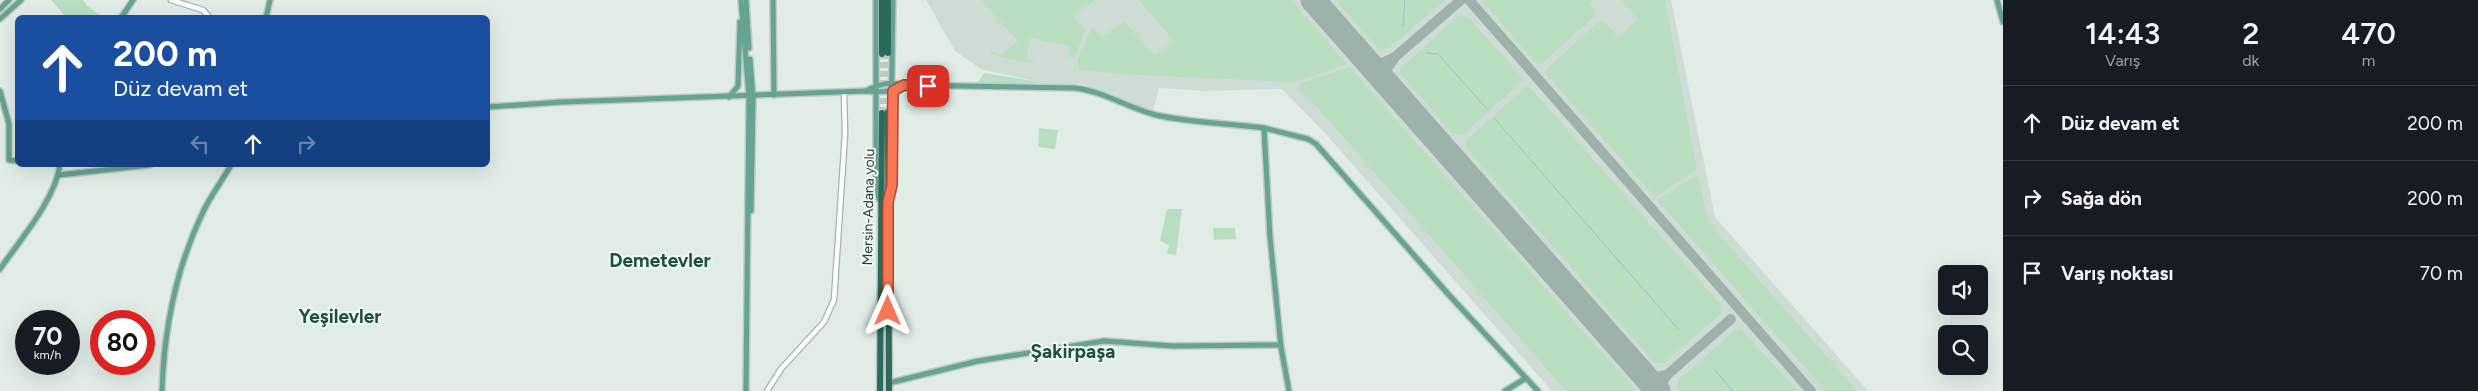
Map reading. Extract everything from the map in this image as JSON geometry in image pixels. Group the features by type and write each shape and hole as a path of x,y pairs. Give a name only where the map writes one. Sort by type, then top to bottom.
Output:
{"highway":[{"path":"882,0 885,53 888,0"},
{"name":"Mersin-Adana yolu","path":"880,391 881,205 885,113 888,202 889,391"}],"main road":[{"path":"0,9 9,0"},
{"path":"0,19 21,0"},
{"path":"123,15 134,0"},
{"path":"267,15 270,0"},
{"path":"773,0 774,95"},
{"path":"876,0 876,184 881,205"},
{"path":"888,202 892,185 894,0"},
{"path":"1997,0 2003,22"},
{"path":"742,1 751,97 747,391"},
{"path":"729,97 738,86 742,1"},
{"path":"866,91 876,86 893,82 904,85 1086,89 1157,115 1264,128 1308,139 1316,144 1449,295 1538,391"},
{"path":"490,107 562,102 876,92 893,91 904,85"},
{"path":"0,91 9,124 9,160 15,161"},
{"path":"1264,128 1266,196 1280,345 1289,391"},
{"path":"0,269 37,216 59,175 60,167"},
{"path":"59,175 132,167"},
{"path":"162,391 167,329 176,286 201,215 230,167"},
{"path":"889,383 978,361 1104,341 1173,346 1280,345"},
{"path":"1505,391 1526,378"}],"street":[{"path":"171,0 203,10 207,15"},
{"path":"767,391 781,369 824,322 834,300 845,134 844,93"}],"shaded area":[{"path":"926,0 1671,0 1715,217 1868,391 1552,391 1323,131 1282,89 1205,91 1159,88 1153,111 1082,84 1048,84 981,69 955,51"}],"green space":[{"path":"51,0 83,0 87,6 100,15 64,15"},
{"path":"981,0 1094,0 1074,17 1085,30 1075,57 1068,57 1070,46 1030,38 1026,60 1034,61 1033,63 991,54 990,51 1002,55 1018,41"},
{"path":"1139,0 1291,0 1347,64 1292,83 1116,74 1079,70 1078,59 1092,27 1102,37 1124,21 1154,56 1173,40"},
{"path":"1335,0 1445,0 1388,49 1381,51"},
{"path":"1481,0 1593,0 1590,3 1596,11 1595,16 1539,66"},
{"path":"1621,0 1665,0 1697,170 1655,197 1544,72 1599,21 1604,21 1618,37 1638,19"},
{"path":"1462,15 1469,18 1524,80 1462,135 1452,133 1401,74 1400,69 1457,17"},
{"path":"1350,67 1636,391 1566,391 1309,98 1300,91 1299,87 1302,83"},
{"path":"984,73 1045,83 977,84"},
{"path":"1528,85 1721,305 1721,314 1664,363 1655,363 1467,149 1466,140"},
{"path":"1039,128 1058,130 1055,149 1038,147"},
{"path":"1696,176 1698,177 1707,215 1715,230 1857,391 1826,391 1657,200"},
{"path":"1167,209 1182,209 1176,255 1167,254 1169,245 1160,241"},
{"path":"1213,228 1235,228 1236,239 1214,240"},
{"path":"1741,329 1798,391 1679,391 1678,380 1735,330"}],"waterway":[{"path":"1403,26 1405,0"},
{"path":"1426,53 1438,54 1487,109"},
{"path":"1495,119 1679,330"},
{"path":"1714,369 1733,391"}],"taxiway":[{"path":"1395,57 1461,0"},
{"path":"1469,0 1811,391"},
{"path":"1367,61 1376,66 1395,57 1385,72 1386,83"},
{"path":"1667,375 1731,319"},
{"path":"1641,372 1651,378 1667,375 1662,383 1661,391"}],"runway":[{"path":"1313,0 1658,391"}],"tunnel":[{"path":"888,53 888,112"},
{"path":"882,54 882,113"}],"district":[{"name":"Demetevler","path":"660,260"},
{"name":"Yeşilevler","path":"340,316"},
{"name":"Şakirpaşa","path":"1073,351"}],"route":[{"path":"888,311 888,202 892,185 893,91 904,85 928,86"}]}
